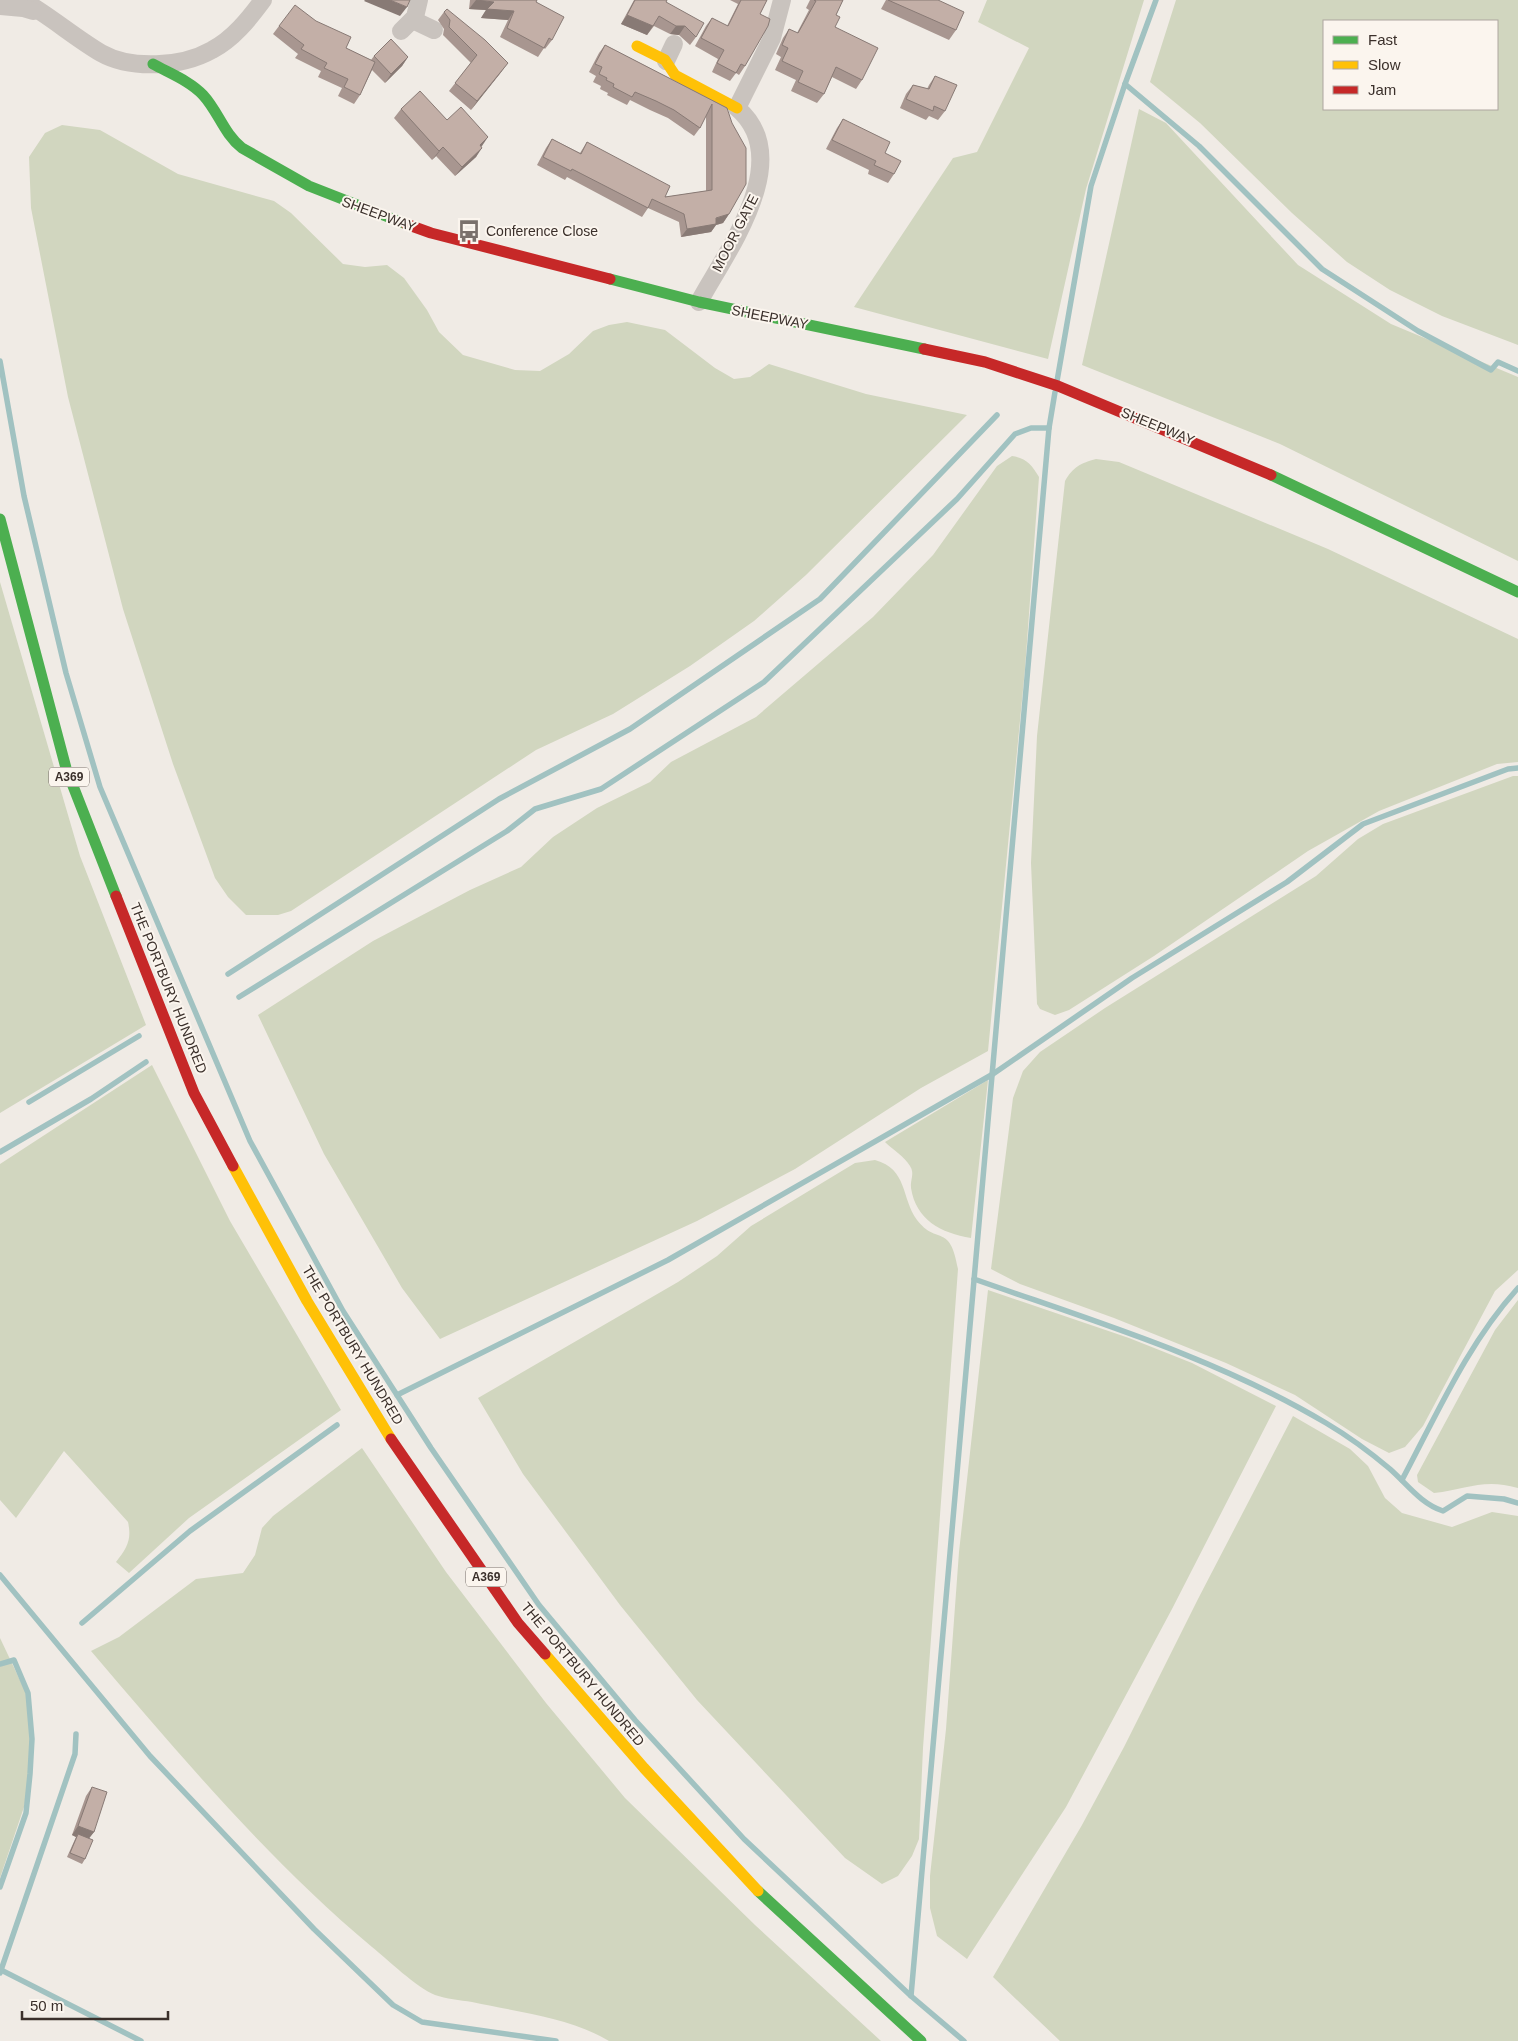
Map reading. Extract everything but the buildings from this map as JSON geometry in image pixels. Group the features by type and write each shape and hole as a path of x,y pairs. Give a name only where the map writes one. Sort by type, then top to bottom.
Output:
{"main road":[{"name":"MOOR GATE","path":"637,46 666,61 674,75 737,108"},
{"name":"SHEEPWAY","path":"153,64 195,88 204,96 233,141 242,148 279,170 347,203 432,233 699,302 985,362 1057,386 1247,464 1434,550 1518,592"},
{"name":"THE PORTBURY HUNDRED","path":"0,519 66,768 194,1092 306,1301 383,1427 518,1623 644,1768 766,1899 902,2026 921,2041"}],"street":[{"name":"SHEEPWAY","path":"22,0 48,15 102,54 131,65 153,64"},
{"path":"153,64 198,56 212,50 237,30 263,0"},
{"path":"419,0 407,25 434,30"},
{"path":"737,108 772,38 782,0"},
{"name":"SHEEPWAY","path":"0,6 23,8 48,15"},
{"path":"666,61 674,44"},
{"name":"MOOR GATE","path":"699,302 751,207 757,188 760,169 758,144 751,124 737,108"}],"green space":[{"path":"987,0 1144,0 1086,189 1048,359 854,307 953,158 977,152 1029,48 978,22"},
{"path":"1176,0 1518,0 1518,345 1442,316 1390,290 1347,262 1292,213 1200,123 1150,82"},
{"path":"1139,109 1166,123 1298,265 1391,324 1518,377 1518,561 1280,444 1082,365"},
{"path":"62,125 100,130 178,174 274,201 291,213 343,264 365,267 387,265 404,278 427,310 439,332 463,355 515,370 540,371 569,354 593,331 609,325 627,322 665,330 715,368 734,379 750,377 769,364 866,394 967,415 806,575 754,621 690,666 613,714 536,750 291,911 278,915 246,915 228,897 215,878 173,764 123,609 68,397 31,208 29,157 45,133"},
{"path":"1012,456 1021,458 1028,463 1039,477 1025,669 988,1051 921,1088 795,1169 697,1221 440,1339 402,1288 324,1154 258,1015 373,941 470,890 521,867 553,837 597,808 650,782 671,762 756,717 873,617 933,555 997,466"},
{"path":"1096,459 1119,462 1328,549 1518,639 1518,762 1497,764 1379,811 1308,851 1154,956 1069,1010 1055,1015 1040,1009 1037,1004 1031,863 1037,736 1065,481 1078,466"},
{"path":"0,582 80,856 146,1025 0,1113"},
{"path":"1513,776 1518,776 1518,1270 1495,1291 1423,1426 1405,1447 1389,1453 1362,1439 1295,1395 1226,1363 1114,1318 1020,1284 991,1269 1013,1098 1023,1071 1040,1052 1105,1008 1316,876 1358,839 1383,824"},
{"path":"152,1065 230,1221 341,1410 189,1518 129,1573 116,1562 128,1544 128,1522 64,1451 16,1518 0,1500 0,1164"},
{"path":"988,1080 971,1238 950,1233 924,1217 914,1199 911,1188 912,1174 910,1166 902,1156 885,1142"},
{"path":"875,1160 886,1164 899,1177 908,1203 917,1220 924,1228 947,1240 951,1245 958,1269 923,1748 919,1839 912,1856 898,1876 882,1884 845,1858 697,1700 620,1605 523,1474 478,1398 678,1282 717,1256 751,1226 855,1163"},
{"path":"988,1290 1129,1338 1192,1363 1276,1406 1172,1609 1066,1807 967,1959 937,1936 930,1908 930,1876 946,1729 959,1552"},
{"path":"1518,1300 1518,1488 1506,1485 1485,1484 1434,1493 1418,1482 1417,1475 1495,1330"},
{"path":"1293,1416 1350,1449 1368,1466 1385,1498 1402,1513 1452,1527 1492,1512 1518,1516 1518,2041 1060,2041 993,1977 1082,1825 1124,1747"},
{"path":"362,1448 446,1572 546,1703 625,1798 755,1925 881,2041 609,2041 577,2026 560,2021 525,2012 435,1995 419,1986 394,1966 333,1913 260,1842 191,1767 91,1651 119,1637 196,1579 243,1573 255,1555 262,1528 273,1516"},
{"path":"0,1638 27,1695 33,1753 31,1777 24,1807 0,1878"}],"waterway":[{"path":"1057,381 1091,186 1125,84 1156,0"},
{"path":"1125,84 1199,146 1322,269 1418,331 1491,370 1498,362 1518,371"},
{"path":"0,361 24,496 66,673 100,787 250,1141 343,1311 431,1448 539,1605 635,1720 744,1839 911,1996 964,2041"},
{"path":"911,1996 1049,428 1055,392"},
{"path":"228,974 499,799 630,729 820,599 997,415"},
{"path":"239,997 507,831 535,809 601,789 764,682 957,499 1015,434 1031,428 1049,428"},
{"path":"397,1395 668,1260 993,1074 1132,978 1287,882 1363,824 1508,769 1518,768"},
{"path":"29,1102 139,1036"},
{"path":"0,1152 91,1099 146,1062"},
{"path":"974,1279 1154,1342 1242,1379 1343,1433 1390,1469 1421,1499 1435,1508 1443,1511 1467,1496 1504,1499 1518,1503"},
{"path":"1402,1480 1454,1380 1484,1332 1518,1288"},
{"path":"82,1623 190,1531 337,1425"},
{"path":"0,1575 150,1756 314,1929 393,2005 422,2022 556,2041"},
{"path":"0,1664 14,1660 28,1693 32,1739 26,1813 0,1887"},
{"path":"0,1973 75,1754 76,1734"},
{"path":"1,1970 141,2041"}],"traffic: fast":[{"path":"153,64 186,81 198,90 208,101 230,136 242,148 309,186 406,224"},
{"path":"610,279 699,302 924,349"},
{"path":"1271,475 1518,592"},
{"path":"0,519 66,768 116,896"},
{"path":"758,1891 921,2041"}],"traffic: slow":[{"path":"637,46 665,60 675,75 737,108"},
{"path":"233,1166 307,1301 391,1439"},
{"path":"545,1654 644,1768 758,1891"}],"traffic: jam":[{"path":"406,224 431,233 610,279"},
{"path":"924,349 985,362 1058,386 1271,475"},
{"path":"116,896 194,1093 233,1166"},
{"path":"391,1439 518,1623 545,1654"}],"place":[{"name":"Conference Close","path":"469,231"}]}
